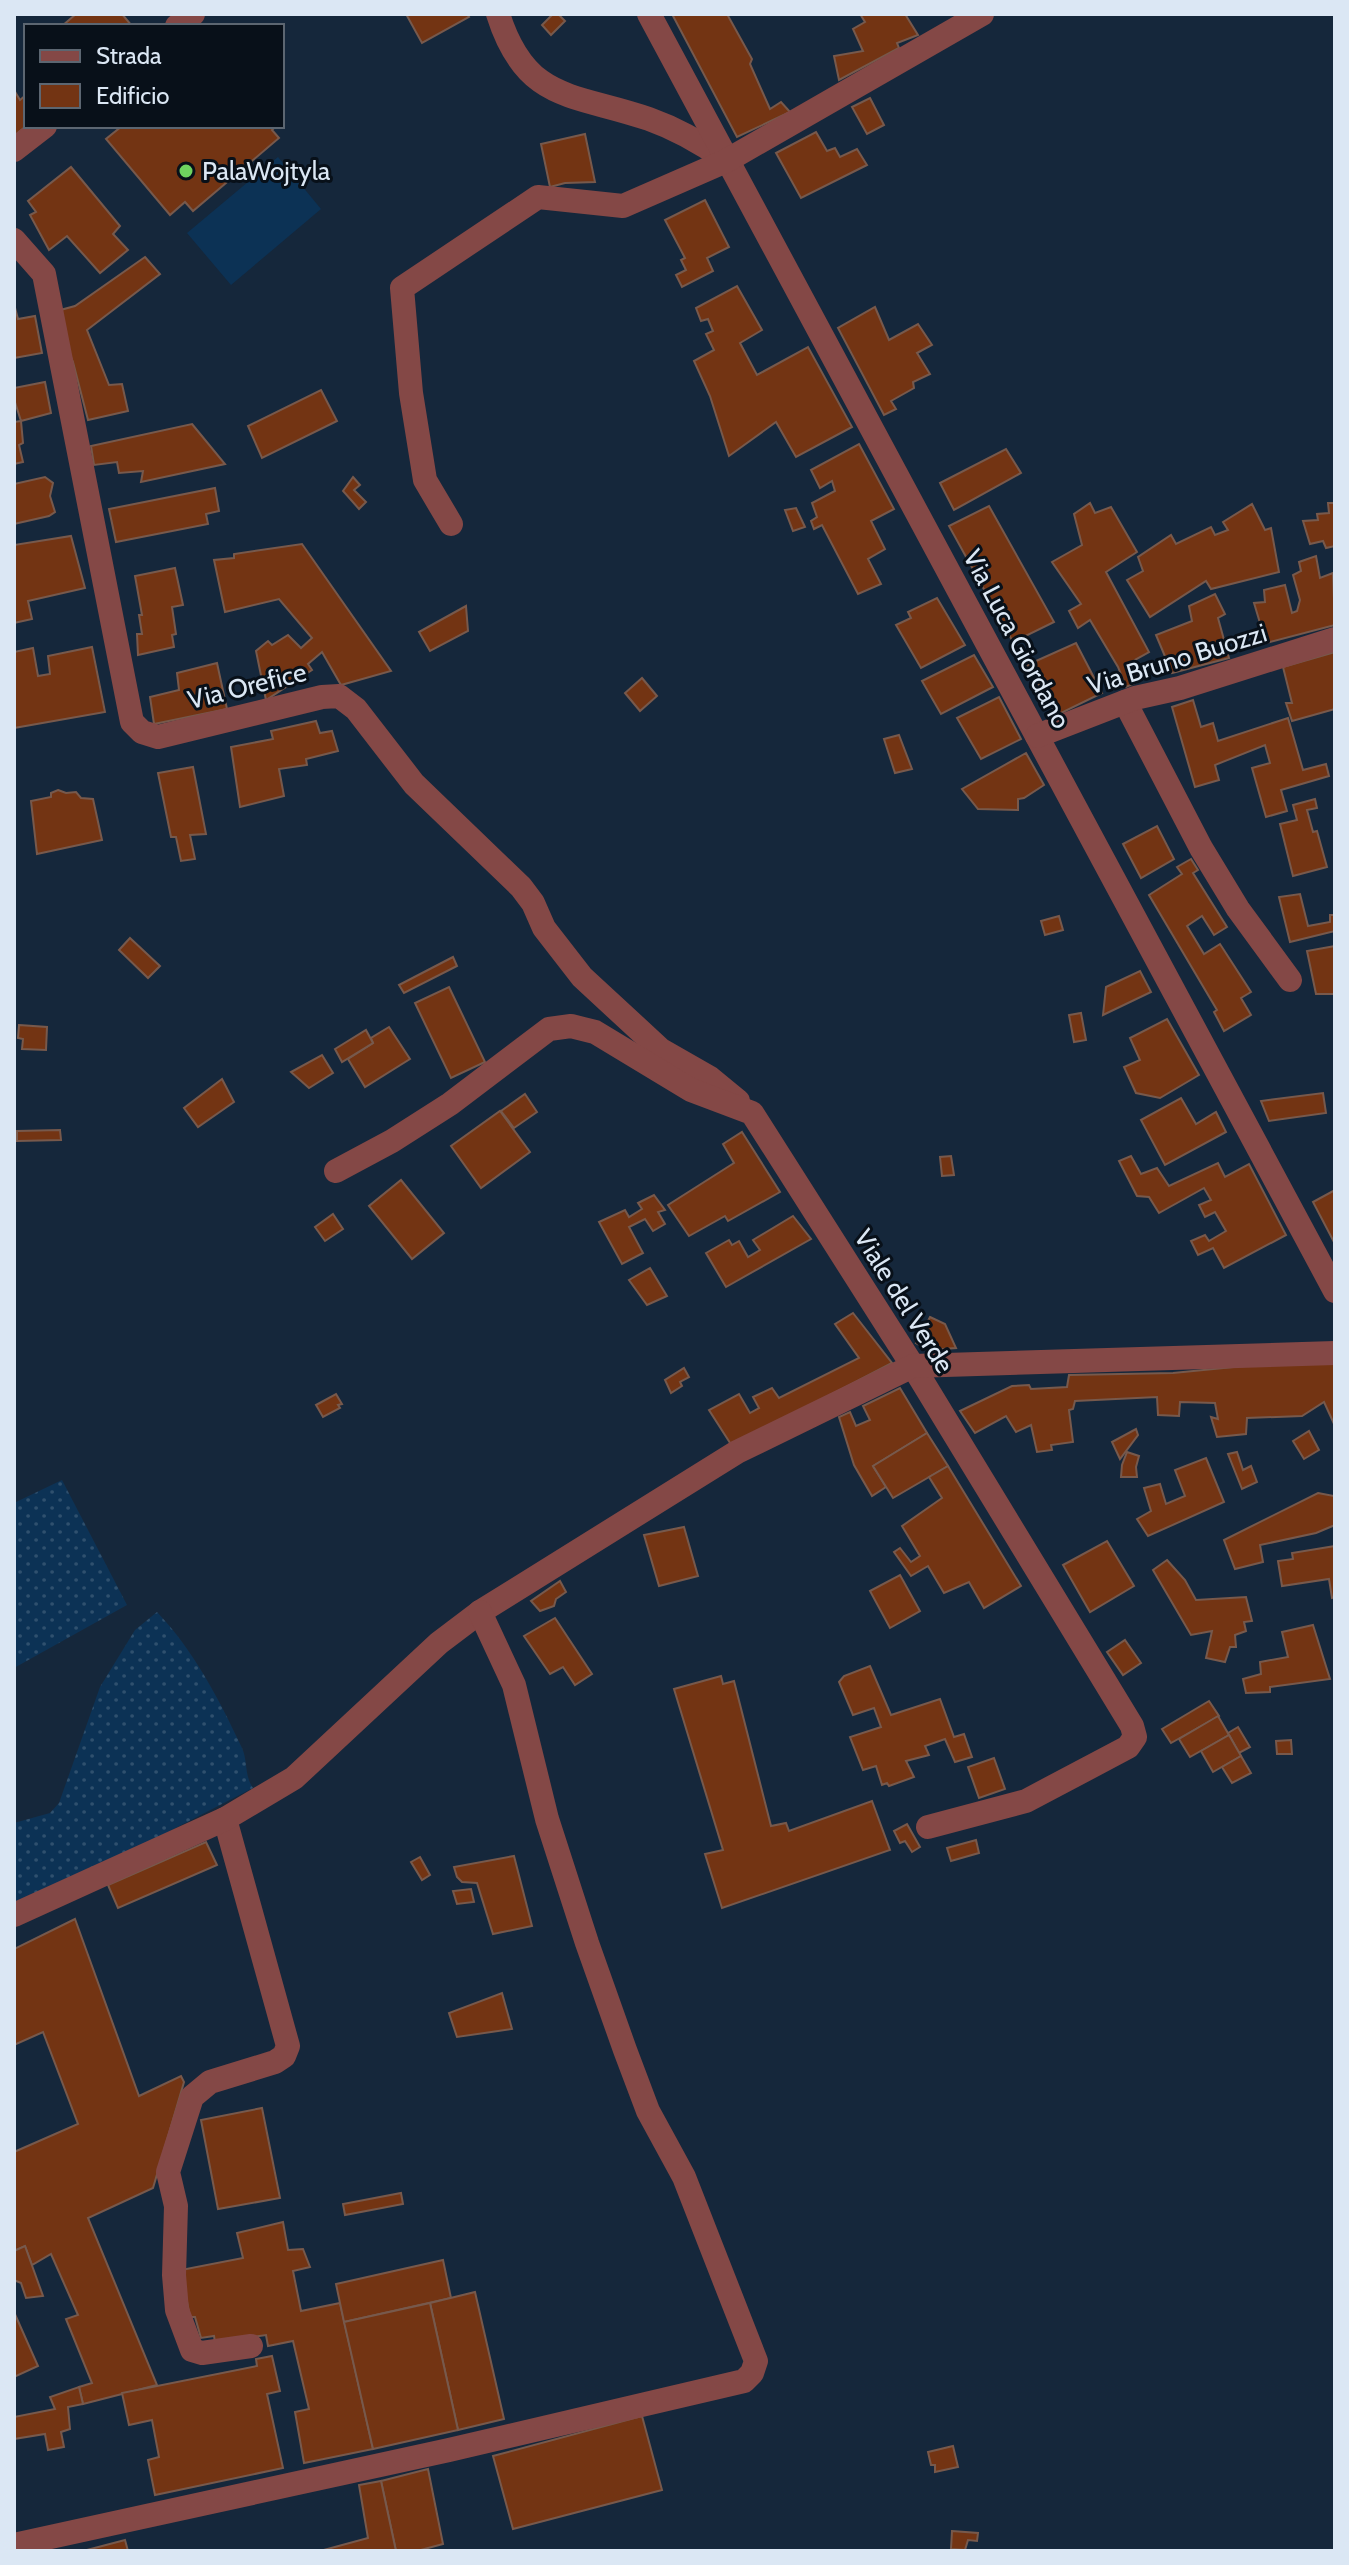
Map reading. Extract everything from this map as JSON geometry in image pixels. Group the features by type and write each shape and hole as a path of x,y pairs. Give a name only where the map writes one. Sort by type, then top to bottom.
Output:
{"street":[{"path":"498,14 505,37 517,59 535,78 555,91 686,133 726,161"},
{"name":"Via Luca Giordano","path":"649,14 1335,1291"},
{"path":"451,524 425,480 411,393 402,288 538,197 623,206 726,161 982,14"},
{"path":"14,150 42,128"},
{"name":"Via Orefice","path":"14,240 44,274 132,722 142,732 158,737 322,697 339,696 356,709 414,784 521,887 533,903 544,928 582,977 661,1050 710,1078 752,1113"},
{"name":"Via Bruno Buozzi","path":"1037,736 1125,702 1335,639"},
{"path":"1125,702 1201,848 1238,909 1290,980"},
{"path":"336,1171 392,1141 450,1104 549,1029 571,1026 595,1032 691,1090 752,1113"},
{"name":"Viale del Verde","path":"752,1113 913,1366 1132,1726 1135,1737 1128,1747 1026,1801 928,1827"},
{"path":"14,1915 225,1819 294,1778 439,1643 480,1612 737,1452 913,1366 1335,1353"},
{"path":"14,2545 698,2392 744,2381 752,2373 756,2361 684,2177 648,2111 596,1970 547,1819 514,1685 480,1612"},
{"path":"225,1819 288,2046 284,2056 275,2062 210,2082 192,2097 168,2172 176,2206 174,2275 177,2310 192,2350 202,2353 251,2346"}],"shaded area":[{"path":"278,157 321,209 231,285 187,233"},
{"path":"62,1480 127,1605 14,1668 14,1503"},
{"path":"157,1612 183,1643 215,1694 242,1748 253,1788 14,1905 14,1823 50,1813 59,1803 100,1687 135,1630"}],"building":[{"path":"76,14 122,14 130,24 64,24"},
{"path":"406,14 467,14 469,17 422,43"},
{"path":"553,14 558,14 565,21 551,35 542,25"},
{"path":"672,14 727,14 752,59 750,64 770,109 781,102 790,112 737,137"},
{"path":"860,14 905,14 918,35 897,43 899,48 839,80 834,56 863,51 853,29 865,22"},
{"path":"14,90 20,100 24,97 24,128 14,136"},
{"path":"870,98 884,125 867,134 852,107"},
{"name":"PalaWojtyla","path":"120,128 274,128 272,130 279,138 193,211 185,202 170,215 106,139"},
{"path":"816,132 827,151 835,148 840,157 857,149 867,165 801,198 776,153"},
{"path":"585,134 595,182 550,187 541,144"},
{"path":"71,167 120,226 113,234 128,250 100,273 67,236 49,250 30,215 36,212 28,201"},
{"path":"705,200 729,247 707,258 713,271 682,287 676,275 686,270 681,260 685,258 665,220"},
{"path":"145,257 160,274 87,330 109,385 122,384 128,411 88,420 73,362 53,312 75,306"},
{"path":"737,286 762,330 740,343 757,375 808,347 852,427 796,457 776,422 729,456 710,396 694,361 714,350 706,334 713,331 708,319 701,321 696,308"},
{"path":"14,304 18,319 35,316 42,353 14,358"},
{"path":"875,307 889,340 918,324 932,345 917,353 930,374 913,382 914,388 891,401 896,409 884,415 838,328"},
{"path":"45,382 51,413 21,421 14,388"},
{"path":"321,390 337,421 262,458 248,426"},
{"path":"21,421 23,443 19,445 23,462 14,464 14,422"},
{"path":"192,424 225,464 141,482 143,471 119,473 117,462 94,465 91,446"},
{"path":"859,444 894,509 871,521 885,549 868,559 881,584 858,594 822,525 814,529 811,521 817,517 812,503 835,491 832,481 820,488 811,470"},
{"path":"1006,449 1021,473 954,510 940,483"},
{"path":"45,477 53,483 50,496 55,512 14,524 14,484"},
{"path":"353,477 360,485 354,490 366,502 359,509 343,491"},
{"path":"215,488 219,511 206,514 208,524 116,542 109,509"},
{"path":"1090,503 1095,513 1111,507 1137,552 1106,572 1149,652 1135,660 1141,671 1138,673 1140,681 1126,687 1118,667 1090,620 1078,628 1069,611 1081,604 1052,562 1082,545 1074,514"},
{"path":"1328,503 1335,503 1335,546 1326,548 1323,541 1310,544 1303,521 1318,520 1317,514 1329,513"},
{"path":"1252,504 1265,530 1271,528 1279,572 1211,589 1206,581 1150,617 1127,580 1143,571 1138,557 1171,535 1176,544 1211,527 1215,535 1228,530 1223,522"},
{"path":"989,506 1054,622 1013,642 949,526"},
{"path":"796,508 805,527 793,531 785,510"},
{"path":"71,536 85,588 28,601 32,619 14,623 14,545"},
{"path":"302,544 391,671 341,685 322,652 308,664 312,670 266,700 256,651 268,641 272,645 288,635 301,648 312,638 279,599 225,612 214,560"},
{"path":"1316,556 1320,578 1333,573 1335,625 1266,643 1254,603 1265,602 1264,590 1285,585 1292,613 1297,611 1300,600 1293,575 1301,571 1299,562"},
{"path":"175,568 183,605 172,607 176,634 172,635 174,647 138,655 137,634 142,634 139,615 142,615 135,576"},
{"path":"1215,594 1225,614 1218,618 1229,658 1172,673 1156,635 1192,621 1189,606"},
{"path":"937,598 965,645 921,668 896,625 911,618 908,612"},
{"path":"466,606 468,631 430,651 419,632"},
{"path":"1076,643 1102,693 1057,715 1027,665"},
{"path":"92,647 105,712 14,728 14,652 33,648 38,676 50,674 48,656"},
{"path":"1335,652 1335,709 1292,721 1286,703 1292,703 1283,667"},
{"path":"974,655 993,687 941,714 922,681"},
{"path":"217,663 227,709 154,724 150,697 179,690 177,673"},
{"path":"642,678 657,696 640,711 625,693"},
{"path":"999,697 1021,739 981,759 957,718"},
{"path":"1193,700 1201,727 1213,723 1218,741 1288,718 1303,770 1326,764 1329,776 1281,790 1287,811 1266,817 1252,768 1270,763 1265,745 1215,765 1219,780 1195,787 1172,707"},
{"path":"316,721 320,733 332,731 338,751 306,759 307,765 279,769 284,796 240,807 231,747 273,739 271,731"},
{"path":"899,735 912,769 895,773 884,739"},
{"path":"1026,753 1044,785 1018,799 1018,810 978,809 962,789"},
{"path":"193,767 206,834 190,835 195,859 181,861 176,837 171,837 158,773"},
{"path":"58,790 76,792 81,798 93,799 102,840 37,854 31,801 51,797 51,793"},
{"path":"1315,799 1317,808 1307,810 1313,832 1317,831 1327,867 1293,876 1280,824 1297,820 1293,805"},
{"path":"1157,826 1174,859 1141,878 1123,844"},
{"path":"1191,859 1198,870 1193,873 1227,927 1214,935 1202,916 1187,926 1204,954 1220,944 1251,992 1241,998 1251,1015 1224,1031 1214,1012 1217,1010 1149,895 1182,874 1177,867"},
{"path":"1300,894 1308,926 1330,922 1330,915 1335,915 1335,931 1290,942 1279,897"},
{"path":"1059,916 1063,930 1045,935 1041,921"},
{"path":"130,938 160,966 148,978 119,950"},
{"path":"1335,946 1335,994 1316,994 1307,951"},
{"path":"453,957 457,966 404,993 399,985"},
{"path":"1140,971 1151,992 1103,1015 1106,987"},
{"path":"449,987 485,1062 451,1078 415,1003"},
{"path":"1081,1013 1086,1040 1074,1042 1069,1015"},
{"path":"1167,1019 1199,1075 1160,1098 1136,1093 1124,1067 1140,1060 1130,1038"},
{"path":"19,1025 47,1027 46,1050 22,1049 23,1039 18,1038"},
{"path":"389,1027 410,1059 365,1087 348,1059 373,1043 371,1038"},
{"path":"366,1030 373,1043 342,1062 335,1049"},
{"path":"322,1055 333,1073 309,1088 291,1072"},
{"path":"222,1079 234,1102 198,1127 184,1108"},
{"path":"1323,1093 1326,1113 1269,1121 1261,1101"},
{"path":"525,1094 537,1112 514,1128 501,1111"},
{"path":"1181,1098 1196,1124 1216,1112 1226,1132 1165,1165 1141,1120"},
{"path":"500,1111 530,1152 481,1188 451,1146"},
{"path":"60,1130 61,1140 17,1141 17,1131"},
{"path":"742,1132 780,1192 728,1221 725,1216 689,1236 668,1205 734,1163 723,1144"},
{"path":"951,1156 954,1175 942,1176 940,1157"},
{"path":"1131,1156 1141,1174 1157,1168 1169,1186 1218,1163 1225,1177 1249,1164 1286,1235 1224,1268 1213,1248 1198,1255 1191,1241 1205,1235 1209,1241 1226,1231 1215,1212 1205,1217 1199,1205 1211,1200 1204,1188 1159,1213 1149,1197 1137,1196 1119,1161"},
{"path":"401,1180 444,1233 412,1259 369,1206"},
{"path":"1335,1190 1335,1244 1313,1202"},
{"path":"654,1195 665,1210 658,1212 665,1224 653,1231 645,1219 629,1227 643,1253 622,1264 599,1222 625,1210 629,1217 642,1209 638,1203"},
{"path":"333,1214 343,1229 325,1241 315,1227"},
{"path":"793,1216 811,1239 726,1287 706,1253 729,1240 732,1245 739,1241 748,1257 760,1250 753,1240"},
{"path":"650,1268 667,1296 647,1305 629,1280"},
{"path":"853,1313 892,1363 732,1446 709,1410 739,1394 750,1413 759,1408 753,1397 772,1388 779,1398 859,1358 835,1324"},
{"path":"930,1317 945,1324 956,1348 928,1350 916,1343"},
{"path":"1335,1361 1335,1426 1324,1402 1302,1416 1247,1418 1246,1434 1217,1437 1211,1417 1218,1419 1215,1403 1180,1402 1179,1416 1158,1415 1157,1397 1075,1401 1073,1409 1069,1410 1073,1442 1051,1445 1052,1450 1037,1452 1031,1425 1016,1432 1006,1416 975,1433 960,1411 1012,1386 1029,1385 1031,1389 1067,1387 1069,1375 1173,1373 1285,1362"},
{"path":"684,1368 689,1377 671,1393 665,1380"},
{"path":"900,1388 927,1433 873,1466 886,1487 872,1496 854,1465 839,1417 850,1412 856,1426 870,1420 863,1406"},
{"path":"336,1394 342,1404 338,1405 340,1408 323,1417 316,1405"},
{"path":"1136,1429 1138,1435 1120,1459 1112,1442"},
{"path":"1309,1431 1319,1450 1304,1459 1293,1441"},
{"path":"927,1433 948,1466 893,1498 873,1466"},
{"path":"1127,1452 1139,1456 1137,1477 1121,1477"},
{"path":"1237,1452 1243,1470 1251,1466 1257,1482 1242,1489 1228,1454"},
{"path":"1206,1458 1224,1502 1148,1536 1137,1519 1151,1511 1144,1488 1160,1484 1166,1504 1185,1496 1175,1470"},
{"path":"948,1466 1021,1586 984,1608 969,1582 944,1593 928,1566 911,1576 894,1552 900,1548 911,1562 920,1556 902,1526 942,1498 929,1477"},
{"path":"1318,1493 1334,1496 1335,1525 1316,1533 1260,1545 1263,1562 1235,1569 1224,1540"},
{"path":"684,1527 698,1576 659,1586 644,1535"},
{"path":"1107,1541 1134,1586 1090,1612 1063,1565"},
{"path":"1335,1546 1335,1597 1332,1598 1329,1579 1282,1586 1278,1561 1293,1559 1292,1553"},
{"path":"1167,1560 1185,1580 1196,1600 1246,1597 1252,1621 1244,1622 1246,1631 1235,1635 1236,1647 1230,1647 1225,1662 1206,1658 1212,1631 1191,1635 1153,1570"},
{"path":"900,1575 920,1611 890,1628 870,1591"},
{"path":"560,1581 566,1592 556,1599 554,1606 540,1611 531,1601"},
{"path":"555,1618 592,1674 575,1685 563,1667 550,1674 524,1636"},
{"path":"1313,1625 1330,1679 1270,1687 1270,1692 1246,1693 1243,1679 1261,1674 1260,1662 1288,1657 1282,1632"},
{"path":"1125,1640 1141,1663 1123,1675 1107,1652"},
{"path":"870,1666 891,1715 940,1699 954,1737 964,1734 972,1757 955,1762 945,1739 925,1746 929,1755 906,1761 914,1777 889,1786 887,1783 882,1785 876,1766 863,1770 850,1737 881,1727 874,1708 853,1715 839,1682 844,1676"},
{"path":"721,1676 723,1684 734,1681 771,1826 786,1823 789,1831 872,1801 890,1850 722,1908 705,1854 723,1850 674,1689"},
{"path":"1209,1701 1219,1716 1171,1743 1162,1729"},
{"path":"1218,1716 1229,1735 1190,1757 1179,1739"},
{"path":"1238,1727 1250,1747 1239,1753 1228,1733"},
{"path":"1229,1735 1241,1756 1213,1772 1201,1751"},
{"path":"1291,1740 1292,1754 1277,1754 1276,1741"},
{"path":"1241,1756 1251,1773 1232,1783 1222,1767"},
{"path":"994,1758 1005,1789 979,1798 968,1767"},
{"path":"907,1824 920,1847 912,1852 905,1841 900,1843 894,1831"},
{"path":"976,1840 979,1853 951,1861 947,1848"},
{"path":"206,1842 217,1865 118,1908 108,1885"},
{"path":"514,1856 532,1926 493,1934 477,1883 462,1882 454,1867"},
{"path":"420,1857 430,1875 422,1880 411,1862"},
{"path":"471,1889 474,1902 457,1904 453,1891"},
{"path":"75,1919 139,2096 181,2076 184,2082 153,2188 88,2218 157,2385 83,2404 79,2387 92,2383 66,2319 78,2315 51,2254 32,2265 25,2246 14,2251 14,2152 78,2124 43,2032 14,2045 14,1949"},
{"path":"502,1993 512,2029 457,2037 449,2013"},
{"path":"262,2108 280,2198 218,2209 201,2120"},
{"path":"401,2193 403,2204 345,2215 343,2204"},
{"path":"283,2222 288,2250 303,2249 310,2267 293,2271 301,2311 340,2303 373,2449 304,2463 295,2412 309,2409 293,2341 268,2346 266,2335 215,2342 214,2336 201,2338 195,2317 190,2317 181,2270 243,2258 237,2233"},
{"path":"25,2246 43,2296 26,2298 21,2283 14,2280 14,2251"},
{"path":"443,2260 451,2298 344,2322 336,2284"},
{"path":"475,2292 504,2419 458,2430 430,2303"},
{"path":"430,2303 458,2430 373,2449 344,2322"},
{"path":"14,2312 38,2366 14,2377"},
{"path":"272,2356 280,2391 267,2394 283,2468 155,2495 148,2460 159,2457 152,2420 129,2425 122,2393 257,2366 256,2359"},
{"path":"79,2387 83,2404 68,2407 70,2429 61,2432 64,2447 48,2450 45,2434 14,2439 14,2417 55,2409 50,2397"},
{"path":"642,2416 662,2490 513,2529 493,2456"},
{"path":"953,2446 958,2467 935,2472 928,2452"},
{"path":"428,2469 443,2544 417,2551 396,2551 381,2481"},
{"path":"381,2481 396,2551 320,2551 368,2538 359,2485"},
{"path":"952,2531 978,2533 977,2541 968,2540 965,2550 951,2549"},
{"path":"125,2540 128,2551 83,2551"}],"place":[{"name":"PalaWojtyla","path":"186,171"}]}
